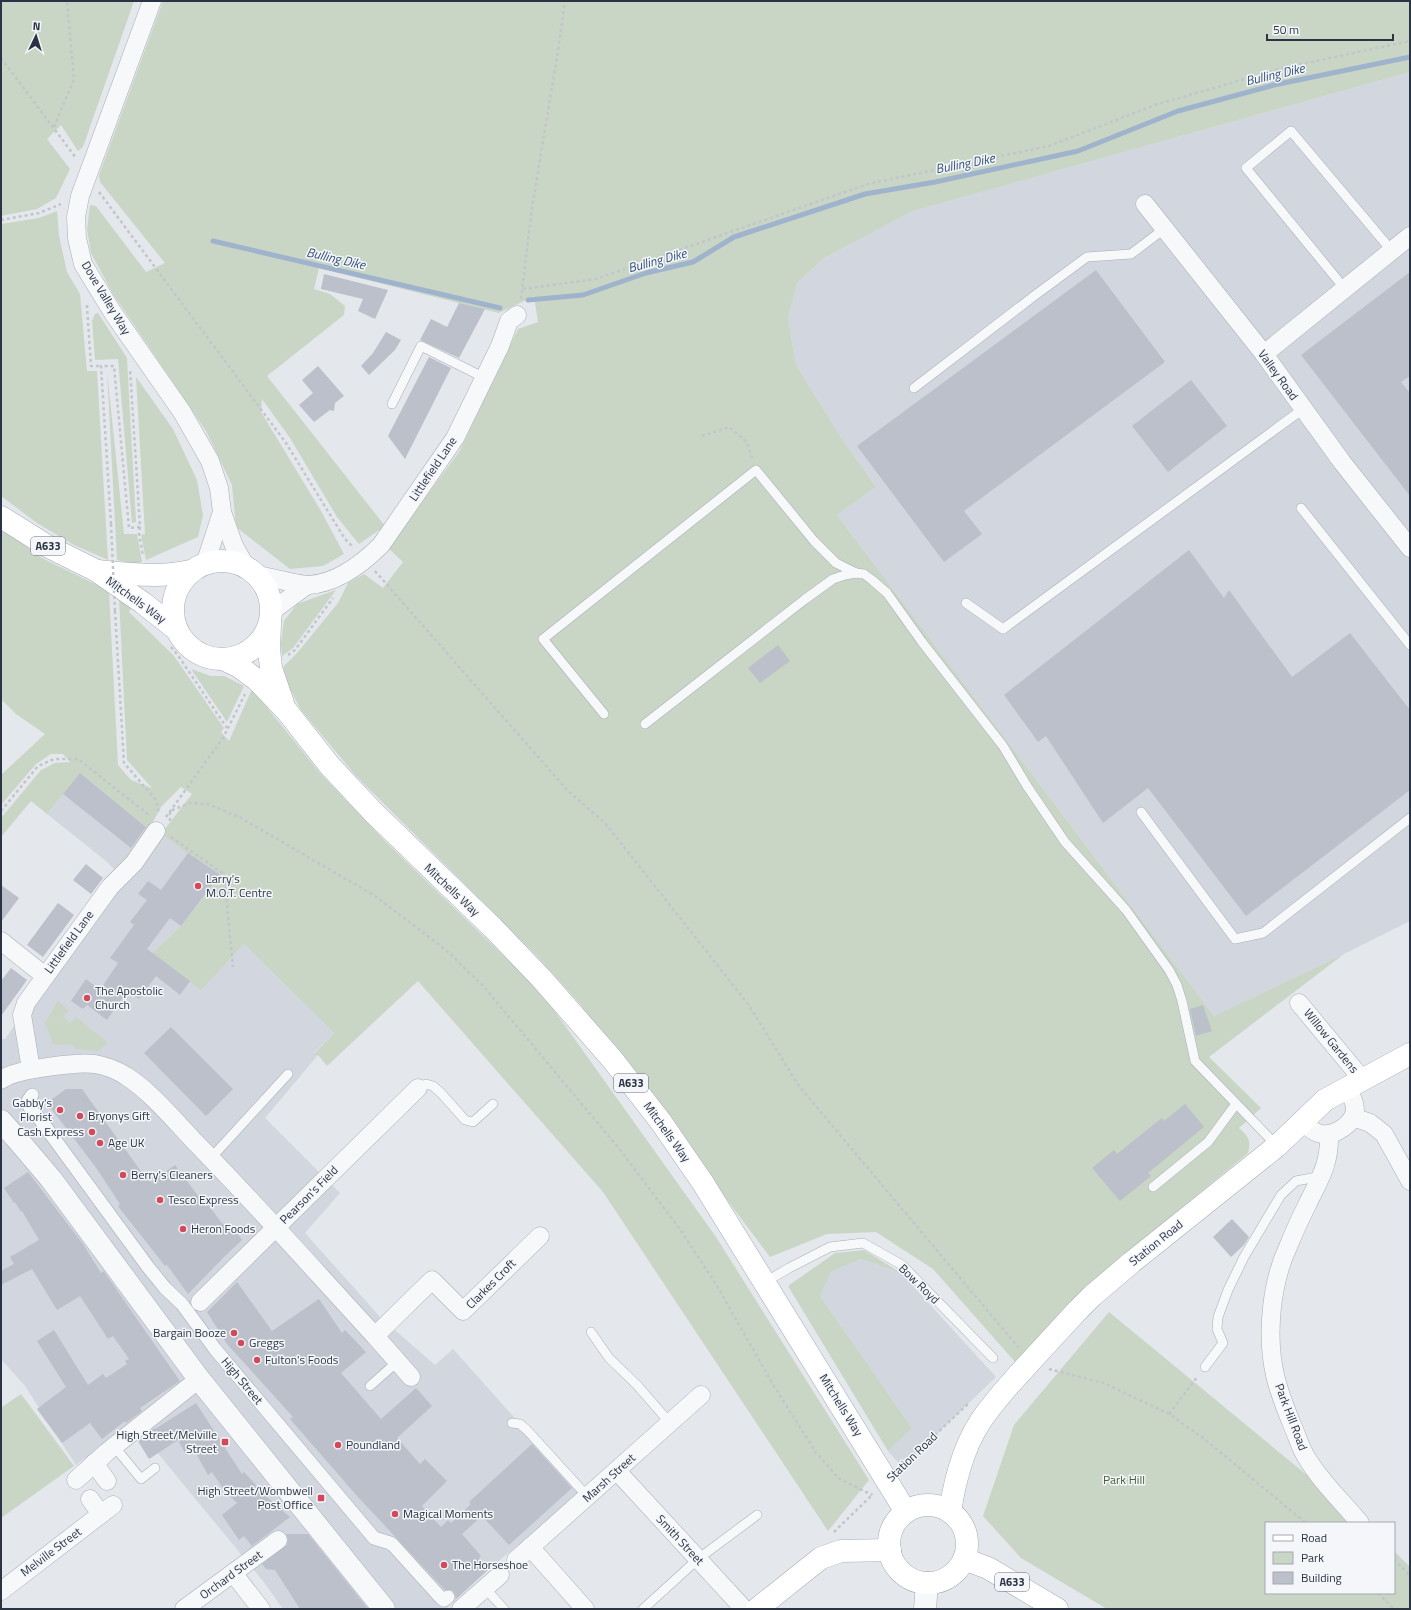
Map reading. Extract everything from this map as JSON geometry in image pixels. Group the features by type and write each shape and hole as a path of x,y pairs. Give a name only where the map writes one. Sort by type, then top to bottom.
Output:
{"main road":[{"name":"Mitchells Way","path":"1,517 49,547 96,571 143,603 176,629"},
{"path":"220,560 234,562 251,571 265,585 270,597 271,617 265,635 251,650 244,655 225,660 212,659 197,653 184,643 176,629 172,613 174,597 180,583 198,568 220,560"},
{"name":"Mitchells Way","path":"96,571 171,576 198,568"},
{"name":"Mitchells Way","path":"271,617 269,649 264,674 286,710 330,766 374,813 494,928 541,978 612,1059 661,1122 703,1183 765,1282 880,1488 906,1512"},
{"path":"225,660 238,666 264,674"},
{"name":"Station Road","path":"950,1512 953,1494 972,1437 986,1412 1019,1374 1092,1296 1132,1262 1277,1146 1325,1100 1410,1054"},
{"path":"928,1505 940,1507 950,1512 960,1521 966,1533 967,1546 964,1559 958,1569 949,1576 938,1581 927,1583 914,1580 902,1573 894,1562 890,1550 890,1539 893,1528 898,1519 906,1512 917,1507 928,1505"},
{"path":"757,1609 821,1558 841,1551 890,1550"},
{"name":"A633","path":"964,1559 988,1568 1057,1609"}],"street":[{"name":"Dove Valley Way","path":"152,1 80,196 76,217 77,238 83,264 113,313 182,412 210,461 219,488 222,512 234,546 251,571"},
{"name":"Valley Road","path":"1145,204 1264,354 1342,462 1410,548"},
{"path":"1264,354 1410,236"},
{"name":"Littlefield Lane","path":"251,571 308,585 324,582 340,576 366,560 381,545 455,438 500,346 509,321 517,315"},
{"name":"Dove Valley Way","path":"198,568 222,512"},
{"name":"Littlefield Lane","path":"271,617 308,585"},
{"name":"Littlefield Lane","path":"31,1069 22,1015 26,1002 110,887 134,863 164,829"},
{"path":"1,941 45,976"},
{"name":"Willow Gardens","path":"1300,1003 1354,1084"},
{"path":"1,1080 12,1073 31,1069 94,1064 111,1068 126,1076 141,1087 211,1158 410,1376"},
{"path":"1302,1122 1319,1133 1329,1134 1342,1128 1353,1117 1355,1107 1352,1096 1354,1084"},
{"name":"Pearson's Field","path":"200,1302 418,1088"},
{"name":"High Street","path":"32,1095 28,1101 31,1110 39,1118 165,1288 182,1304 215,1349 374,1538 390,1543 420,1573 441,1598 454,1603"},
{"path":"1353,1117 1370,1123 1384,1134 1410,1181"},
{"path":"1,1121 51,1179 199,1379 384,1609"},
{"name":"Park Hill Road","path":"1329,1134 1327,1159 1322,1176 1308,1202 1286,1251 1277,1280 1273,1303 1271,1343 1275,1375 1305,1455 1322,1479 1359,1522"},
{"name":"Clarkes Croft","path":"375,1336 432,1280 463,1311 540,1236"},
{"path":"76,1480 114,1446 199,1379"},
{"name":"Marsh Street","path":"516,1560 701,1396"},
{"path":"94,1463 107,1481"},
{"name":"Smith Street","path":"617,1471 744,1609"},
{"name":"Melville Street","path":"1,1591 107,1510 90,1499"},
{"name":"Orchard Street","path":"184,1609 278,1540"},
{"path":"530,1547 585,1609"},
{"path":"233,1573 261,1609"},
{"path":"454,1603 485,1588 500,1575"},
{"path":"925,1609 927,1583"}],"lane":[{"path":"1345,289 1246,168 1292,131 1392,250"},
{"path":"914,388 1034,296 1087,258 1131,254 1164,229"},
{"path":"392,404 422,346 484,378"},
{"path":"966,603 1003,629 1303,409"},
{"path":"604,714 543,639 756,470 814,541 836,563 856,573"},
{"path":"1301,508 1410,646"},
{"path":"645,724 833,579 845,574 864,574 887,593 922,642 1003,746 1027,786 1065,842 1126,910 1169,970 1177,985 1182,1001 1195,1061 1277,1146"},
{"path":"1141,812 1235,939 1263,933 1410,818"},
{"path":"211,1158 288,1074"},
{"path":"418,1088 426,1084 433,1086 465,1120 473,1122 493,1104"},
{"path":"1153,1187 1208,1142 1236,1104"},
{"path":"1205,1367 1223,1343 1217,1329 1218,1317 1228,1290 1244,1258 1281,1195 1296,1181 1322,1176"},
{"name":"Bow Royd","path":"765,1282 830,1247 863,1243 902,1265 993,1358"},
{"path":"591,1332 609,1358 637,1385 670,1423"},
{"path":"370,1386 397,1362"},
{"path":"512,1423 520,1424 527,1430 588,1496"},
{"path":"114,1446 141,1479 155,1468"},
{"path":"643,1609 698,1559 757,1515"},
{"path":"485,1588 504,1609"}],"path":[{"path":"1,58 54,128 74,79 67,1"},
{"path":"517,315 523,289 532,208 565,1"},
{"path":"523,289 596,279 868,184 1049,146 1155,105 1276,70 1410,41"},
{"path":"98,192 286,443 345,539 366,560 568,790 605,822 748,1004 799,1086 1018,1348"},
{"path":"1,220 39,213 80,196"},
{"path":"87,300 91,366 114,366 129,528 140,528"},
{"path":"101,366 124,763 156,800 164,829"},
{"path":"130,366 140,528 139,534 143,557"},
{"path":"702,436 729,427 747,442 756,470"},
{"path":"164,829 170,812 223,738 249,686 295,650 338,592 340,586 340,576"},
{"path":"1,811 38,766 54,759 78,759 164,829 224,874 234,967"},
{"path":"164,829 170,812 190,803 208,804 241,818 375,896 446,950 484,987 621,1151 679,1228 716,1284 772,1383 814,1451 838,1478 880,1488"},
{"path":"1046,1367 1051,1370 1104,1383 1169,1414 1203,1438 1305,1522"},
{"path":"1169,1414 1205,1367"},
{"name":"Station Road","path":"821,1558 824,1541 974,1398"},
{"path":"1395,1560 1410,1576"},
{"path":"1379,1594 1394,1609"}],"shaded area":[{"path":"1410,72 1410,921 1214,1016 837,515 876,487 840,436 796,365 788,318 797,283 824,258 913,211"},
{"path":"80,773 149,829 161,834 220,875 181,926 152,953 244,944 334,1033 313,1054 318,1055 265,1118 340,1193 305,1233 381,1318 435,1365 453,1349 582,1493 489,1569 446,1609 283,1609 263,1581 133,1423 76,1465 25,1386 1,1359 1,1039 5,1039 120,880 113,868 106,861 47,814"},
{"path":"861,1259 901,1273 996,1377 902,1467 888,1451 912,1428 820,1296 831,1272"}],"green space":[{"path":"1,1 134,1 83,147 78,151 61,125 47,139 70,169 56,198 37,209 1,216"},
{"path":"163,1 1410,1 1410,72 913,211 824,258 797,283 788,318 796,365 840,436 876,487 837,515 1214,1016 1344,954 1209,1057 1261,1108 1239,1128 1248,1139 1248,1153 1094,1280 1016,1363 933,1269 876,1232 827,1234 770,1257 580,1004 536,955 356,776 301,710 283,675 284,666 298,652 338,603 348,583 364,574 383,588 403,562 388,548 459,452 518,329 538,322 534,296 499,313 319,268 314,289 330,294 345,306 344,315 267,376 385,526 359,544 337,517 290,438 262,399 261,412 321,511 344,554 323,566 290,569 236,527 232,485 206,431 113,294 91,253 87,229 90,205 96,206 146,272 165,263 100,182 99,175"},
{"path":"57,211 59,236 67,272 80,294 87,371 97,371 108,560 74,545 37,523 1,496 1,224 39,218"},
{"path":"98,313 127,358 136,522 132,523 118,359 95,360 92,321 95,314"},
{"path":"107,371 124,534 137,534 142,562 135,564 117,560"},
{"path":"136,377 173,429 197,480 203,515 198,537 146,560 141,535 145,534"},
{"path":"1,528 42,558 109,591 118,765 131,780 152,788 127,760 119,597 133,605 129,612 174,656 224,728 221,732 229,741 252,689 320,773 386,842 541,992 716,1237 869,1480 828,1531 603,1192 418,981 327,1066 318,1055 313,1055 334,1033 244,944 201,990 152,953 181,926 220,876 161,834 192,794 181,787 161,807 149,829 80,773 47,814 31,801 1,837 1,818 41,770 55,763 70,762 63,754 51,754 36,764 1,805 1,775 45,734 16,714 1,699"},
{"path":"336,590 293,648 282,656 281,642 284,621 297,604"},
{"path":"191,669 211,676 224,676 244,686 227,722"},
{"path":"58,1001 69,1011 63,1017 70,1023 76,1017 107,1042 99,1051 75,1049 73,1045 53,1044 45,1023"},
{"path":"864,1250 901,1273 861,1259 831,1272 820,1296 912,1428 888,1451 788,1286 835,1253"},
{"name":"Park Hill","path":"1109,1312 1364,1522 1265,1522 1265,1594 1395,1594 1395,1552 1410,1567 1410,1609 1107,1609 1021,1558 983,1516 1014,1425"},
{"path":"21,1394 74,1466 1,1518 1,1407"}],"building":[{"path":"1096,270 1165,362 964,511 982,534 944,562 857,446"},
{"path":"1410,272 1410,376 1401,382 1410,393 1410,496 1301,355"},
{"path":"324,274 388,290 375,319 358,311 363,299 321,289"},
{"path":"459,303 485,309 459,358 420,340 431,319 447,327"},
{"path":"386,332 401,340 395,350 369,375 361,366 373,353"},
{"path":"429,357 451,368 405,459 388,436"},
{"path":"318,366 344,396 335,403 334,411 330,410 314,422 299,405 313,393 302,380"},
{"path":"1191,380 1227,426 1168,472 1132,426"},
{"path":"1189,550 1224,598 1229,590 1292,677 1350,633 1410,710 1410,790 1246,916 1148,788 1103,823 1046,736 1038,742 1004,695"},
{"path":"778,645 790,661 760,683 748,668"},
{"path":"80,773 146,827 131,848 63,794"},
{"path":"188,853 220,875 181,926 170,918 147,949 190,981 180,995 156,976 139,999 127,991 107,1020 87,1005 83,1009 71,1001 86,979 100,990 118,963 110,958 134,925 130,922 147,900 138,894 148,881 161,890"},
{"path":"86,864 103,878 91,894 73,880"},
{"path":"1,885 19,898 1,922"},
{"path":"58,903 74,915 43,957 27,945"},
{"path":"11,968 27,980 1,1016 1,981"},
{"path":"1203,1005 1212,1031 1196,1036 1190,1009"},
{"path":"171,1027 233,1089 206,1116 144,1053"},
{"path":"66,1089 82,1089 140,1170 151,1182 175,1165 199,1197 201,1196 229,1232 234,1229 242,1240 188,1294 167,1265 165,1266 118,1206 120,1204 97,1169 47,1103"},
{"path":"1185,1104 1204,1127 1148,1173 1151,1176 1120,1201 1092,1168 1114,1150 1117,1154 1162,1118 1164,1121"},
{"path":"28,1172 83,1244 101,1273 104,1271 180,1381 140,1408 142,1411 126,1423 125,1421 102,1439 90,1423 62,1443 37,1409 66,1387 37,1341 54,1330 88,1385 103,1374 106,1378 127,1364 125,1361 129,1359 113,1336 108,1339 80,1296 57,1310 32,1269 1,1285 1,1271 14,1264 10,1257 39,1240 22,1211 21,1212 4,1188"},
{"path":"1232,1219 1249,1237 1244,1245 1231,1257 1213,1237"},
{"path":"237,1282 272,1331 319,1299 342,1333 345,1330 366,1352 341,1373 381,1419 416,1388 432,1406 397,1438 420,1464 425,1459 447,1481 422,1506 441,1527 448,1520 451,1523 471,1504 469,1502 532,1444 572,1488 509,1545 482,1516 462,1534 481,1556 479,1558 489,1569 456,1599 454,1592 451,1590 445,1590 358,1497 290,1419 293,1417 227,1344 207,1312"},
{"path":"196,1403 242,1474 244,1472 269,1499 290,1517 252,1546 244,1536 239,1540 222,1515 237,1503 224,1490 212,1472 208,1475 194,1450 186,1455 178,1440 149,1459 138,1441 155,1428"},
{"path":"286,1534 308,1534 368,1609 300,1609 275,1570 266,1569 262,1564 287,1545 288,1539"}],"waterway":[{"name":"Bulling Dike","path":"528,300 583,295 646,273 693,262 734,237 865,194 935,182 1078,151 1178,111 1274,85 1410,57"},
{"name":"Bulling Dike","path":"213,241 500,308"}],"place":[{"name":"Larry's M.O.T. Centre","path":"198,886"},
{"name":"The Apostolic Church","path":"87,998"},
{"name":"Gabby's Florist","path":"60,1110"},
{"name":"Bryonys Gift","path":"80,1116"},
{"name":"Cash Express","path":"92,1132"},
{"name":"Age UK","path":"100,1143"},
{"name":"Berry's Cleaners","path":"123,1175"},
{"name":"Tesco Express","path":"160,1200"},
{"name":"Heron Foods","path":"183,1229"},
{"name":"Bargain Booze","path":"234,1333"},
{"name":"Greggs","path":"241,1343"},
{"name":"Fulton's Foods","path":"257,1360"},
{"name":"High Street/Melville Street","path":"225,1442"},
{"name":"Poundland","path":"338,1445"},
{"name":"High Street/Wombwell Post Office","path":"321,1498"},
{"name":"Magical Moments","path":"395,1514"},
{"name":"The Horseshoe","path":"444,1565"}]}
